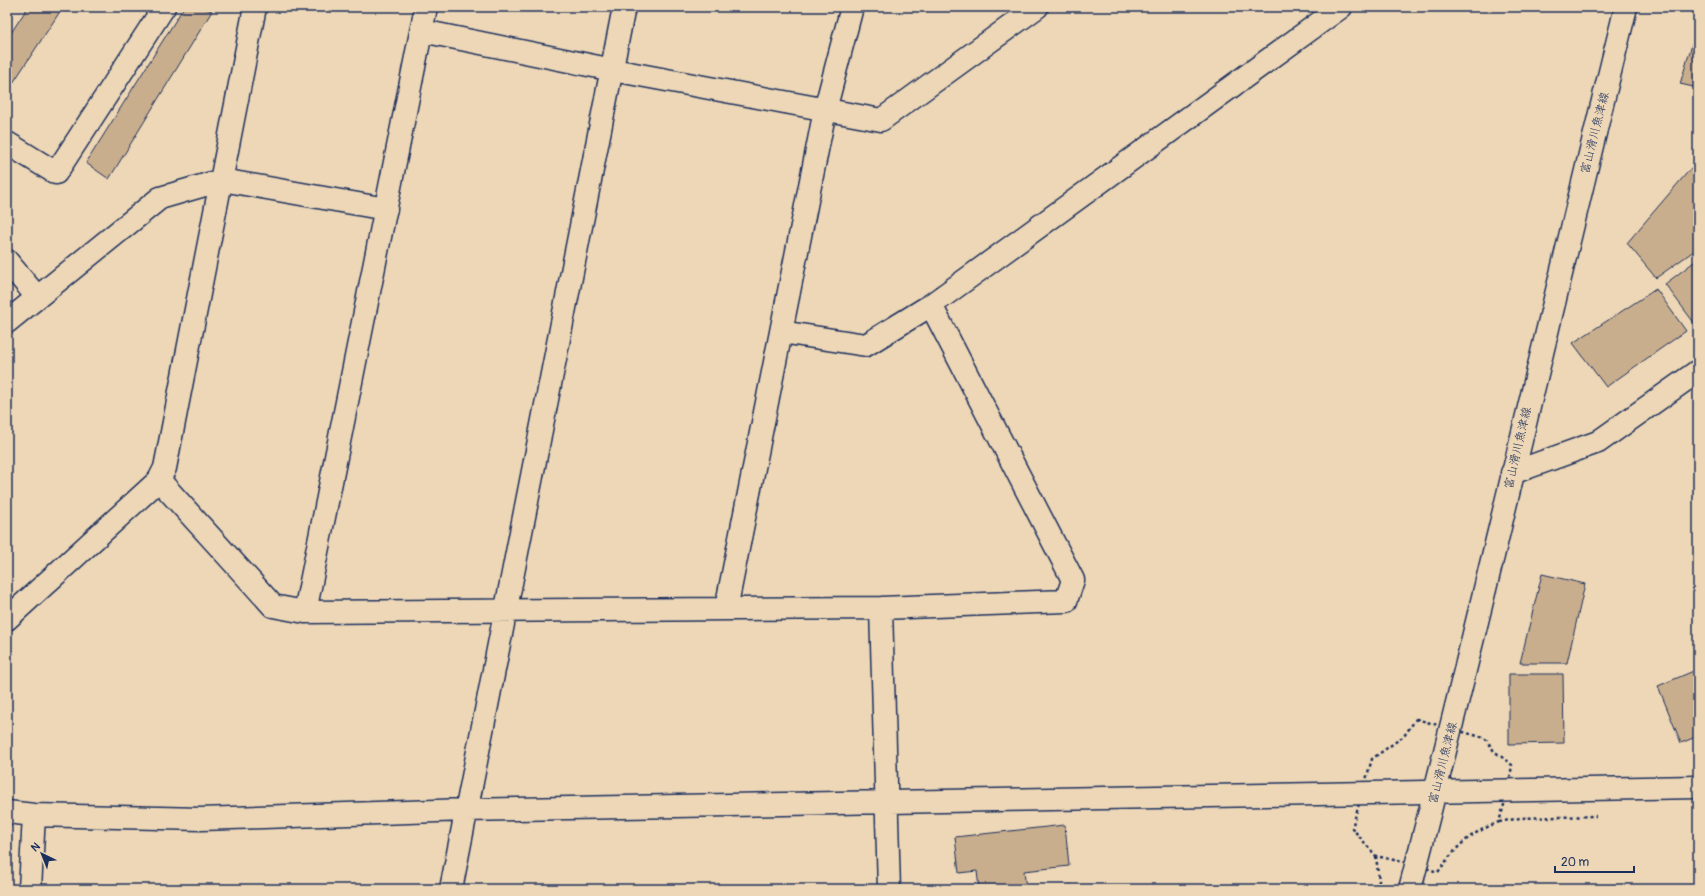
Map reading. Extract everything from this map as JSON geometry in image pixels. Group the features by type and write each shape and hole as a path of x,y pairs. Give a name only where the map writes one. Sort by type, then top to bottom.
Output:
{"street":[{"path":"7,143 56,173 164,7"},
{"path":"7,619 159,480 165,468 255,7"},
{"path":"305,612 426,7"},
{"path":"451,889 507,611 624,7"},
{"path":"726,609 825,110 852,7"},
{"path":"422,31 613,70 880,120 1037,7"},
{"path":"781,332 866,345 931,306 1342,7"},
{"name":"富山滑川魚津線","path":"1410,889 1436,791 1626,7"},
{"path":"7,322 160,198 222,180 386,210"},
{"path":"7,260 37,298"},
{"path":"159,480 273,606 305,612 880,608 1066,601 1074,580 931,306"},
{"path":"1512,473 1598,442 1698,371"},
{"path":"880,608 889,889"},
{"path":"7,812 34,815 201,819 466,810 1362,795 1436,791 1698,787"},
{"path":"30,889 34,815"}],"path":[{"path":"1499,822 1520,818 1603,815"},
{"path":"1376,856 1379,881 1377,889"}],"building":[{"path":"28,7 63,7 7,92 7,39"},
{"path":"184,7 200,7 212,11 109,179 86,163"},
{"path":"1697,28 1698,29 1698,88 1680,84"},
{"path":"1698,160 1698,248 1656,278 1627,243"},
{"path":"1698,259 1698,328 1665,284"},
{"path":"1656,289 1686,331 1606,387 1573,343"},
{"path":"1542,574 1585,584 1567,663 1520,663"},
{"path":"1696,670 1698,676 1698,736 1681,743 1658,686"},
{"path":"1509,674 1563,674 1564,743 1509,744"},
{"path":"1065,825 1069,866 1024,871 1026,889 979,889 977,871 959,873 955,837"},
{"path":"1071,885 1075,889 1065,889"}]}
